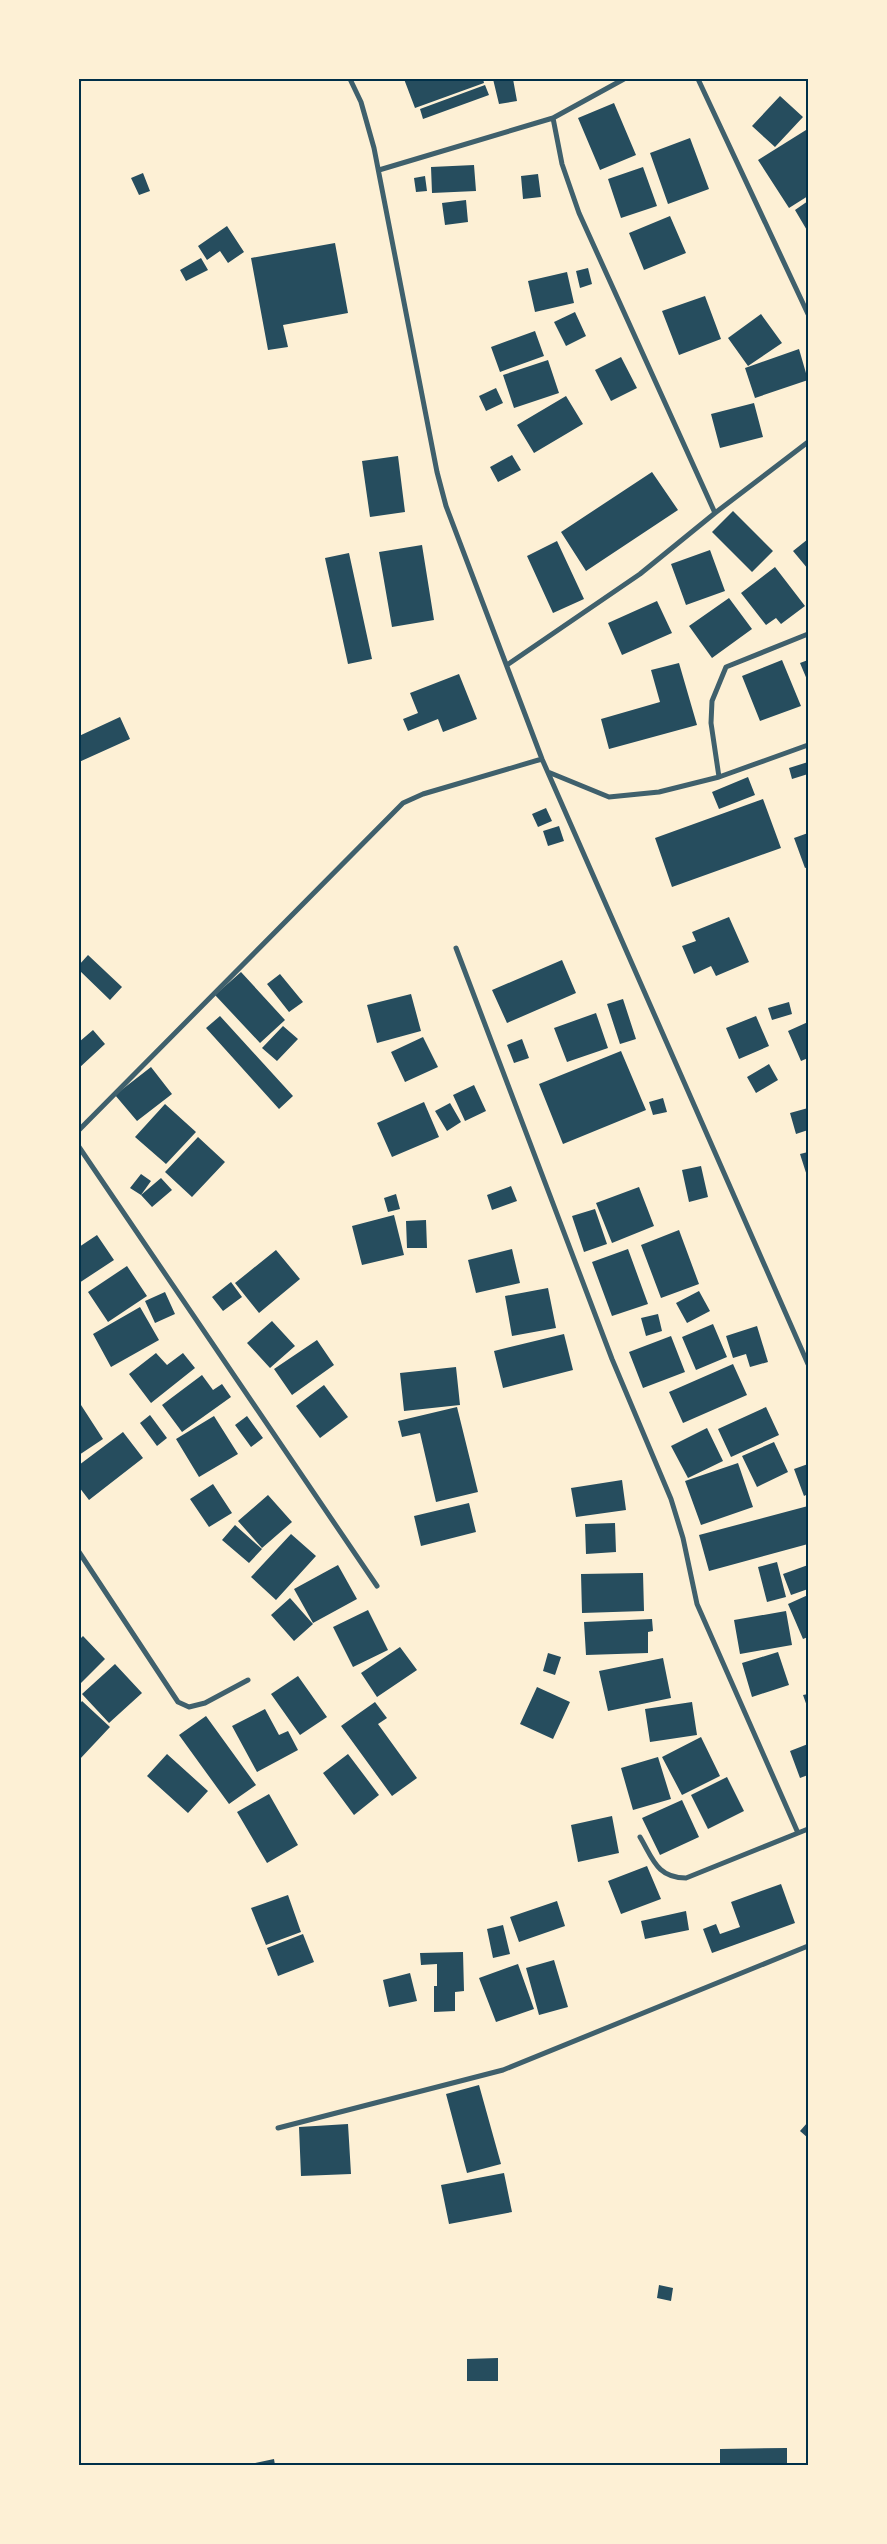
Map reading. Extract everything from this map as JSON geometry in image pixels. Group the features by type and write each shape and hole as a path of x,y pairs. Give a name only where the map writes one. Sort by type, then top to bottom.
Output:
{"street":[{"path":"350,79 361,102 379,170 437,472 446,506 542,759 808,1364"},
{"path":"379,170 553,118 624,79"},
{"path":"698,79 808,314"},
{"path":"553,118 562,164 579,213 714,513"},
{"path":"506,665 640,574 714,513 808,442"},
{"path":"719,777 711,723 712,701 726,667 808,634"},
{"path":"548,772 609,797 659,792 719,777 808,745"},
{"path":"79,1130 404,804 424,794 542,759"},
{"path":"456,948 612,1360 671,1499 684,1538 697,1604 798,1832"},
{"path":"79,1147 376,1586"},
{"path":"79,1552 178,1702 189,1707 206,1703 248,1680"},
{"path":"640,1837 659,1869 671,1878 686,1878 808,1828"},
{"path":"278,2128 503,2070 808,1946"}],"building":[{"path":"404,79 483,79 484,83 415,108"},
{"path":"493,79 513,79 517,101 499,104"},
{"path":"485,85 489,95 423,119 420,109"},
{"path":"780,96 803,117 775,147 752,126"},
{"path":"614,103 636,155 600,170 578,118"},
{"path":"806,130 808,133 808,196 789,208 758,160"},
{"path":"690,138 709,189 668,204 650,153"},
{"path":"474,165 476,191 432,193 431,167"},
{"path":"643,167 657,206 621,218 608,179"},
{"path":"143,173 150,191 139,195 131,178"},
{"path":"538,174 541,197 523,199 521,176"},
{"path":"425,176 427,191 416,192 414,178"},
{"path":"466,200 468,222 445,225 442,203"},
{"path":"808,201 808,232 795,210"},
{"path":"670,216 686,253 644,270 629,233"},
{"path":"227,226 244,252 228,263 220,251 207,260 198,246"},
{"path":"335,243 348,313 283,325 288,347 268,350 251,258"},
{"path":"201,258 208,270 186,281 180,270"},
{"path":"588,268 592,284 580,288 576,271"},
{"path":"567,272 574,303 535,312 528,281"},
{"path":"705,296 721,339 679,355 662,311"},
{"path":"575,312 586,336 566,346 554,322"},
{"path":"761,314 782,343 748,366 728,338"},
{"path":"535,331 544,356 500,372 491,347"},
{"path":"799,349 808,380 755,398 745,368"},
{"path":"621,357 637,388 611,401 595,370"},
{"path":"548,360 559,393 514,408 503,375"},
{"path":"496,388 503,403 486,411 479,396"},
{"path":"566,396 583,424 534,453 517,425"},
{"path":"754,403 763,437 720,448 711,414"},
{"path":"512,455 521,470 498,482 490,467"},
{"path":"398,456 405,512 370,517 362,461"},
{"path":"652,472 678,510 586,571 561,532"},
{"path":"733,511 773,551 752,572 712,532"},
{"path":"808,539 808,569 793,551"},
{"path":"557,541 584,599 553,613 527,556"},
{"path":"422,545 434,620 392,627 379,552"},
{"path":"710,550 725,591 686,605 671,564"},
{"path":"349,553 372,659 348,664 325,558"},
{"path":"775,567 805,606 781,624 776,618 766,625 741,593"},
{"path":"729,598 752,629 712,658 689,626"},
{"path":"657,601 672,633 622,655 608,623"},
{"path":"782,660 801,706 760,721 742,676"},
{"path":"808,660 808,682 800,663"},
{"path":"679,663 697,725 609,749 601,719 660,702 651,670"},
{"path":"459,674 477,719 443,732 438,719 408,731 403,719 418,713 410,693"},
{"path":"120,717 130,739 79,762 79,736"},
{"path":"808,762 808,774 792,779 789,768"},
{"path":"748,777 755,795 719,809 712,792"},
{"path":"763,799 781,848 672,887 655,838"},
{"path":"546,808 552,821 538,827 532,814"},
{"path":"559,826 564,841 548,846 543,831"},
{"path":"808,833 808,867 805,868 794,838"},
{"path":"729,917 749,962 716,976 711,966 694,974 682,946 696,941 692,932"},
{"path":"88,955 122,987 110,1000 79,970 79,965"},
{"path":"562,960 576,993 507,1023 492,990"},
{"path":"241,972 285,1020 260,1043 215,995"},
{"path":"280,974 303,1002 289,1012 267,984"},
{"path":"411,994 421,1031 377,1043 367,1005"},
{"path":"623,999 636,1039 620,1044 607,1004"},
{"path":"789,1002 792,1014 772,1020 768,1008"},
{"path":"596,1013 608,1048 567,1062 554,1028"},
{"path":"220,1016 293,1096 279,1109 206,1028"},
{"path":"756,1016 769,1046 739,1059 726,1028"},
{"path":"808,1022 808,1058 801,1061 788,1031"},
{"path":"283,1026 298,1039 277,1061 262,1048"},
{"path":"93,1030 105,1044 79,1068 79,1042"},
{"path":"423,1037 438,1067 405,1082 391,1052"},
{"path":"522,1039 529,1058 514,1063 507,1045"},
{"path":"621,1051 646,1110 563,1144 539,1084"},
{"path":"769,1064 778,1080 756,1093 747,1077"},
{"path":"151,1067 172,1094 137,1121 115,1095"},
{"path":"474,1085 486,1111 465,1121 453,1095"},
{"path":"663,1098 667,1112 653,1115 649,1102"},
{"path":"424,1102 439,1137 392,1157 377,1123"},
{"path":"450,1103 461,1122 447,1131 435,1111"},
{"path":"165,1104 196,1132 166,1164 135,1137"},
{"path":"808,1108 808,1130 796,1134 790,1113"},
{"path":"198,1137 225,1162 192,1197 165,1172"},
{"path":"808,1152 808,1179 800,1154"},
{"path":"701,1166 708,1197 689,1202 682,1170"},
{"path":"141,1174 151,1181 141,1195 130,1188"},
{"path":"161,1178 172,1190 152,1207 141,1195"},
{"path":"511,1186 517,1201 492,1210 487,1195"},
{"path":"639,1187 654,1226 612,1243 596,1203"},
{"path":"396,1194 400,1209 388,1212 384,1198"},
{"path":"595,1209 607,1244 584,1252 572,1216"},
{"path":"394,1215 404,1255 362,1265 352,1226"},
{"path":"426,1220 427,1248 407,1248 406,1221"},
{"path":"679,1230 699,1284 661,1298 641,1245"},
{"path":"97,1235 114,1260 79,1283 79,1247"},
{"path":"512,1249 520,1283 476,1293 468,1260"},
{"path":"628,1249 648,1304 612,1316 592,1262"},
{"path":"276,1250 300,1279 259,1313 235,1283"},
{"path":"127,1266 147,1296 108,1322 88,1292"},
{"path":"231,1282 242,1297 223,1311 212,1297"},
{"path":"548,1288 556,1328 512,1336 505,1296"},
{"path":"699,1291 710,1311 687,1323 676,1303"},
{"path":"165,1292 175,1314 155,1323 145,1301"},
{"path":"140,1307 159,1340 111,1367 93,1334"},
{"path":"658,1314 662,1331 646,1336 641,1318"},
{"path":"272,1321 295,1346 270,1368 247,1343"},
{"path":"713,1324 727,1357 696,1370 682,1337"},
{"path":"757,1326 768,1362 750,1367 746,1354 733,1358 726,1336"},
{"path":"564,1334 573,1370 503,1388 494,1351"},
{"path":"671,1336 685,1372 643,1388 629,1352"},
{"path":"317,1340 334,1365 292,1395 274,1369"},
{"path":"156,1353 167,1365 183,1353 195,1368 151,1403 129,1374"},
{"path":"733,1364 747,1395 683,1423 669,1392"},
{"path":"456,1367 460,1405 404,1411 400,1373"},
{"path":"202,1375 213,1390 222,1384 231,1397 182,1432 162,1405"},
{"path":"324,1385 348,1417 320,1438 296,1406"},
{"path":"81,1405 103,1439 79,1455 79,1407"},
{"path":"457,1407 478,1492 436,1502 420,1433 402,1437 398,1421"},
{"path":"766,1407 779,1435 731,1457 718,1429"},
{"path":"150,1415 167,1438 157,1446 140,1423"},
{"path":"214,1416 238,1454 199,1477 176,1439"},
{"path":"247,1416 263,1438 251,1447 235,1425"},
{"path":"707,1428 723,1461 688,1478 671,1446"},
{"path":"123,1432 143,1458 89,1500 79,1487 79,1465"},
{"path":"774,1442 788,1472 757,1487 742,1456"},
{"path":"738,1463 753,1507 701,1525 685,1481"},
{"path":"808,1464 808,1494 804,1496 794,1469"},
{"path":"622,1480 626,1510 576,1517 571,1488"},
{"path":"213,1484 232,1513 209,1527 190,1499"},
{"path":"268,1495 292,1522 262,1548 238,1521"},
{"path":"469,1503 476,1532 421,1546 414,1516"},
{"path":"808,1506 808,1544 709,1571 699,1535"},
{"path":"615,1523 616,1552 586,1554 585,1524"},
{"path":"235,1525 262,1549 249,1563 222,1540"},
{"path":"291,1534 316,1556 276,1600 251,1577"},
{"path":"777,1562 786,1597 767,1602 758,1567"},
{"path":"338,1565 357,1599 313,1623 294,1589"},
{"path":"808,1565 808,1589 791,1595 783,1574"},
{"path":"643,1573 644,1611 582,1613 581,1574"},
{"path":"808,1595 808,1637 803,1639 788,1604"},
{"path":"290,1598 313,1624 294,1641 271,1615"},
{"path":"368,1610 388,1650 353,1667 333,1627"},
{"path":"786,1611 792,1645 740,1654 734,1620"},
{"path":"652,1619 653,1631 648,1632 648,1653 586,1655 584,1622"},
{"path":"83,1636 105,1659 79,1685 79,1640"},
{"path":"400,1647 417,1670 377,1697 361,1673"},
{"path":"778,1652 789,1685 752,1697 742,1663"},
{"path":"548,1653 561,1657 555,1675 543,1671"},
{"path":"663,1658 671,1698 608,1711 599,1671"},
{"path":"115,1664 142,1693 109,1723 82,1694"},
{"path":"298,1676 327,1717 300,1735 271,1694"},
{"path":"537,1687 570,1702 553,1739 520,1724"},
{"path":"808,1694 808,1709 803,1695"},
{"path":"82,1701 110,1727 79,1760 79,1705"},
{"path":"375,1702 387,1718 378,1724 417,1778 392,1796 341,1726"},
{"path":"692,1702 697,1735 650,1742 645,1709"},
{"path":"265,1709 279,1735 288,1731 298,1750 257,1772 232,1726"},
{"path":"206,1716 256,1785 229,1804 179,1735"},
{"path":"701,1737 720,1776 682,1795 662,1757"},
{"path":"808,1744 808,1775 800,1778 790,1751"},
{"path":"167,1754 208,1791 188,1813 147,1776"},
{"path":"348,1754 379,1795 354,1815 323,1773"},
{"path":"658,1757 671,1799 633,1810 621,1768"},
{"path":"727,1777 744,1811 708,1829 691,1795"},
{"path":"269,1794 298,1845 267,1863 237,1812"},
{"path":"682,1800 699,1837 660,1855 642,1818"},
{"path":"612,1816 619,1853 578,1862 571,1825"},
{"path":"647,1866 661,1899 621,1914 608,1881"},
{"path":"781,1884 795,1923 712,1953 703,1929 716,1924 720,1934 740,1927 731,1902"},
{"path":"288,1895 301,1932 266,1945 251,1908"},
{"path":"557,1901 565,1926 519,1942 510,1917"},
{"path":"686,1911 689,1930 645,1939 641,1921"},
{"path":"503,1925 510,1954 493,1958 487,1929"},
{"path":"303,1934 314,1962 278,1976 267,1948"},
{"path":"463,1952 464,1991 455,1992 455,2011 434,2012 434,1986 437,1986 437,1964 421,1965 420,1953"},
{"path":"554,1960 568,2007 539,2015 526,1968"},
{"path":"518,1964 534,2009 496,2022 479,1978"},
{"path":"410,1973 417,2001 389,2007 383,1980"},
{"path":"479,2085 501,2164 467,2173 446,2094"},
{"path":"808,2122 808,2138 800,2131"},
{"path":"348,2124 351,2174 301,2176 299,2127"},
{"path":"504,2173 512,2212 449,2224 441,2185"},
{"path":"659,2285 673,2288 671,2301 657,2298"},
{"path":"498,2358 498,2381 467,2381 467,2359"},
{"path":"787,2448 787,2465 720,2465 720,2449"},
{"path":"274,2459 275,2465 251,2465 251,2464"}]}
